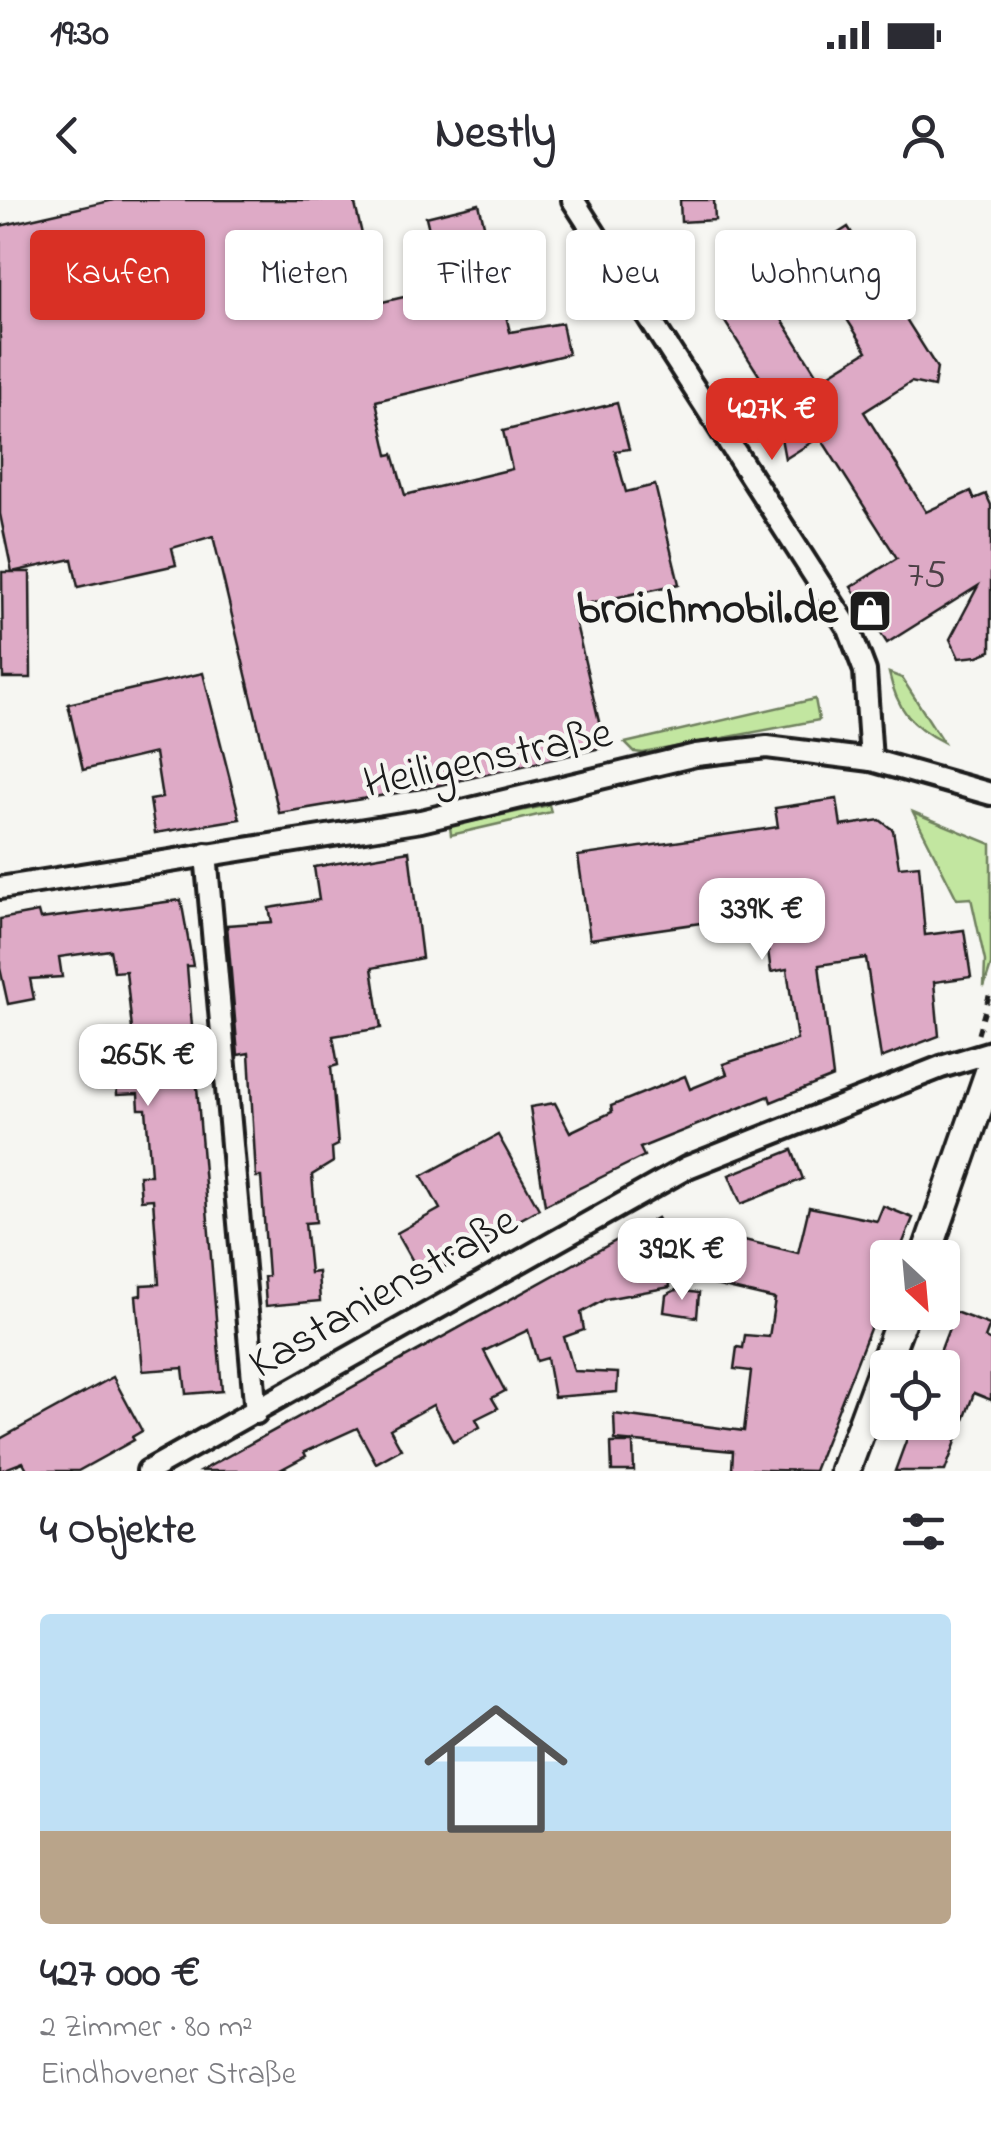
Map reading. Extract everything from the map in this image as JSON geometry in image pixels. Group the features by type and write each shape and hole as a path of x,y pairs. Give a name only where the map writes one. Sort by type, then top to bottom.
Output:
{"main road":[{"path":"931,1240 991,1069"},
{"path":"845,1471 897,1330"}],"street":[{"path":"574,200 849,628 866,672 871,760"},
{"name":"Heiligenstraße","path":"0,888 422,821 696,756 767,747 871,760 991,794"},
{"path":"206,854 256,1413"},
{"name":"Kastanienstraße","path":"148,1471 688,1167 941,1067 991,1052"}],"green space":[{"path":"889,673 902,678 943,742 907,715 896,697"},
{"path":"815,699 819,720 643,753 634,752 625,743"},
{"path":"549,805 551,812 451,835 450,826"},
{"path":"913,812 991,844 991,965 984,987 985,961 971,898 957,899"}],"building":[{"path":"114,200 354,200 361,230 225,230 225,320 383,320 383,302 403,297 403,320 507,320 510,332 562,323 568,354 376,401 388,455 393,454 405,495 512,469 503,431 617,403 629,449 615,451 626,492 655,485 679,584 572,607 605,747 427,788 279,813 213,536 172,548 176,565 78,587 72,559 12,572 0,514 0,226"},
{"path":"680,200 714,200 715,220 681,222"},
{"path":"479,204 485,230 429,230 426,217"},
{"path":"724,320 782,320 820,380 867,351 848,320 907,320 937,368 934,387 911,382 864,412 926,512 971,491 974,499 986,494 991,505 991,651 959,658 950,639 978,586 887,643 851,587 897,558 820,437 785,459 779,427 783,413"},
{"path":"2,572 30,572 31,678 3,678"},
{"path":"203,673 240,819 155,833 150,800 162,798 155,753 83,770 68,704"},
{"path":"837,799 841,826 880,820 893,830 899,867 919,865 925,935 964,930 971,977 934,982 939,1036 881,1058 866,958 819,965 833,1077 771,1102 769,1096 640,1148 644,1156 545,1205 530,1107 555,1103 570,1132 612,1112 611,1106 685,1076 690,1089 727,1074 723,1064 797,1040 787,969 771,972 763,914 590,939 578,856 778,827 775,808"},
{"path":"409,851 422,958 372,968 381,1028 333,1036 338,1065 331,1067 338,1145 332,1148 333,1162 312,1175 316,1222 305,1223 310,1273 318,1272 320,1301 266,1306 264,1277 268,1276 261,1177 256,1177 249,1053 238,1055 227,925 272,922 269,908 319,900 314,867"},
{"path":"181,900 193,966 187,966 222,1391 186,1394 183,1368 143,1371 136,1296 141,1295 141,1285 159,1284 153,1199 141,1200 139,1175 151,1175 146,1109 139,1109 138,1094 117,1095 115,1052 134,1049 126,971 114,972 110,950 59,957 62,977 30,979 34,999 8,1004 0,968 0,919 38,912 40,919"},
{"path":"498,1135 539,1209 444,1262 446,1266 423,1279 397,1233 440,1209 422,1176"},
{"path":"792,1150 803,1179 741,1204 729,1175"},
{"path":"883,1206 913,1218 904,1240 870,1240 870,1329 814,1471 732,1469 733,1451 615,1440 614,1414 744,1431 751,1371 734,1369 737,1347 743,1348 745,1335 769,1337 775,1299 715,1285 728,1236 798,1253 809,1207 877,1221"},
{"path":"657,1218 671,1242 659,1248 666,1260 670,1287 606,1299 581,1313 584,1330 564,1337 574,1371 618,1373 617,1392 554,1397 547,1358 537,1361 528,1330 484,1351 505,1391 492,1398 498,1408 476,1419 480,1427 453,1442 433,1405 390,1429 401,1449 376,1463 357,1428 304,1452 306,1456 278,1471 201,1471"},
{"path":"676,1290 699,1293 697,1317 664,1312 666,1295"},
{"path":"960,1314 990,1325 985,1338 991,1341 991,1400 974,1393 960,1431 960,1350 941,1350 948,1330 960,1330"},
{"path":"113,1377 142,1431 132,1437 134,1440 78,1471 28,1471 23,1462 0,1471 0,1439"},
{"path":"906,1440 957,1440 945,1471 895,1471"},
{"path":"611,1443 633,1443 634,1471 612,1471"}],"place":[{"name":"broichmobil.de","path":"870,611"}]}
